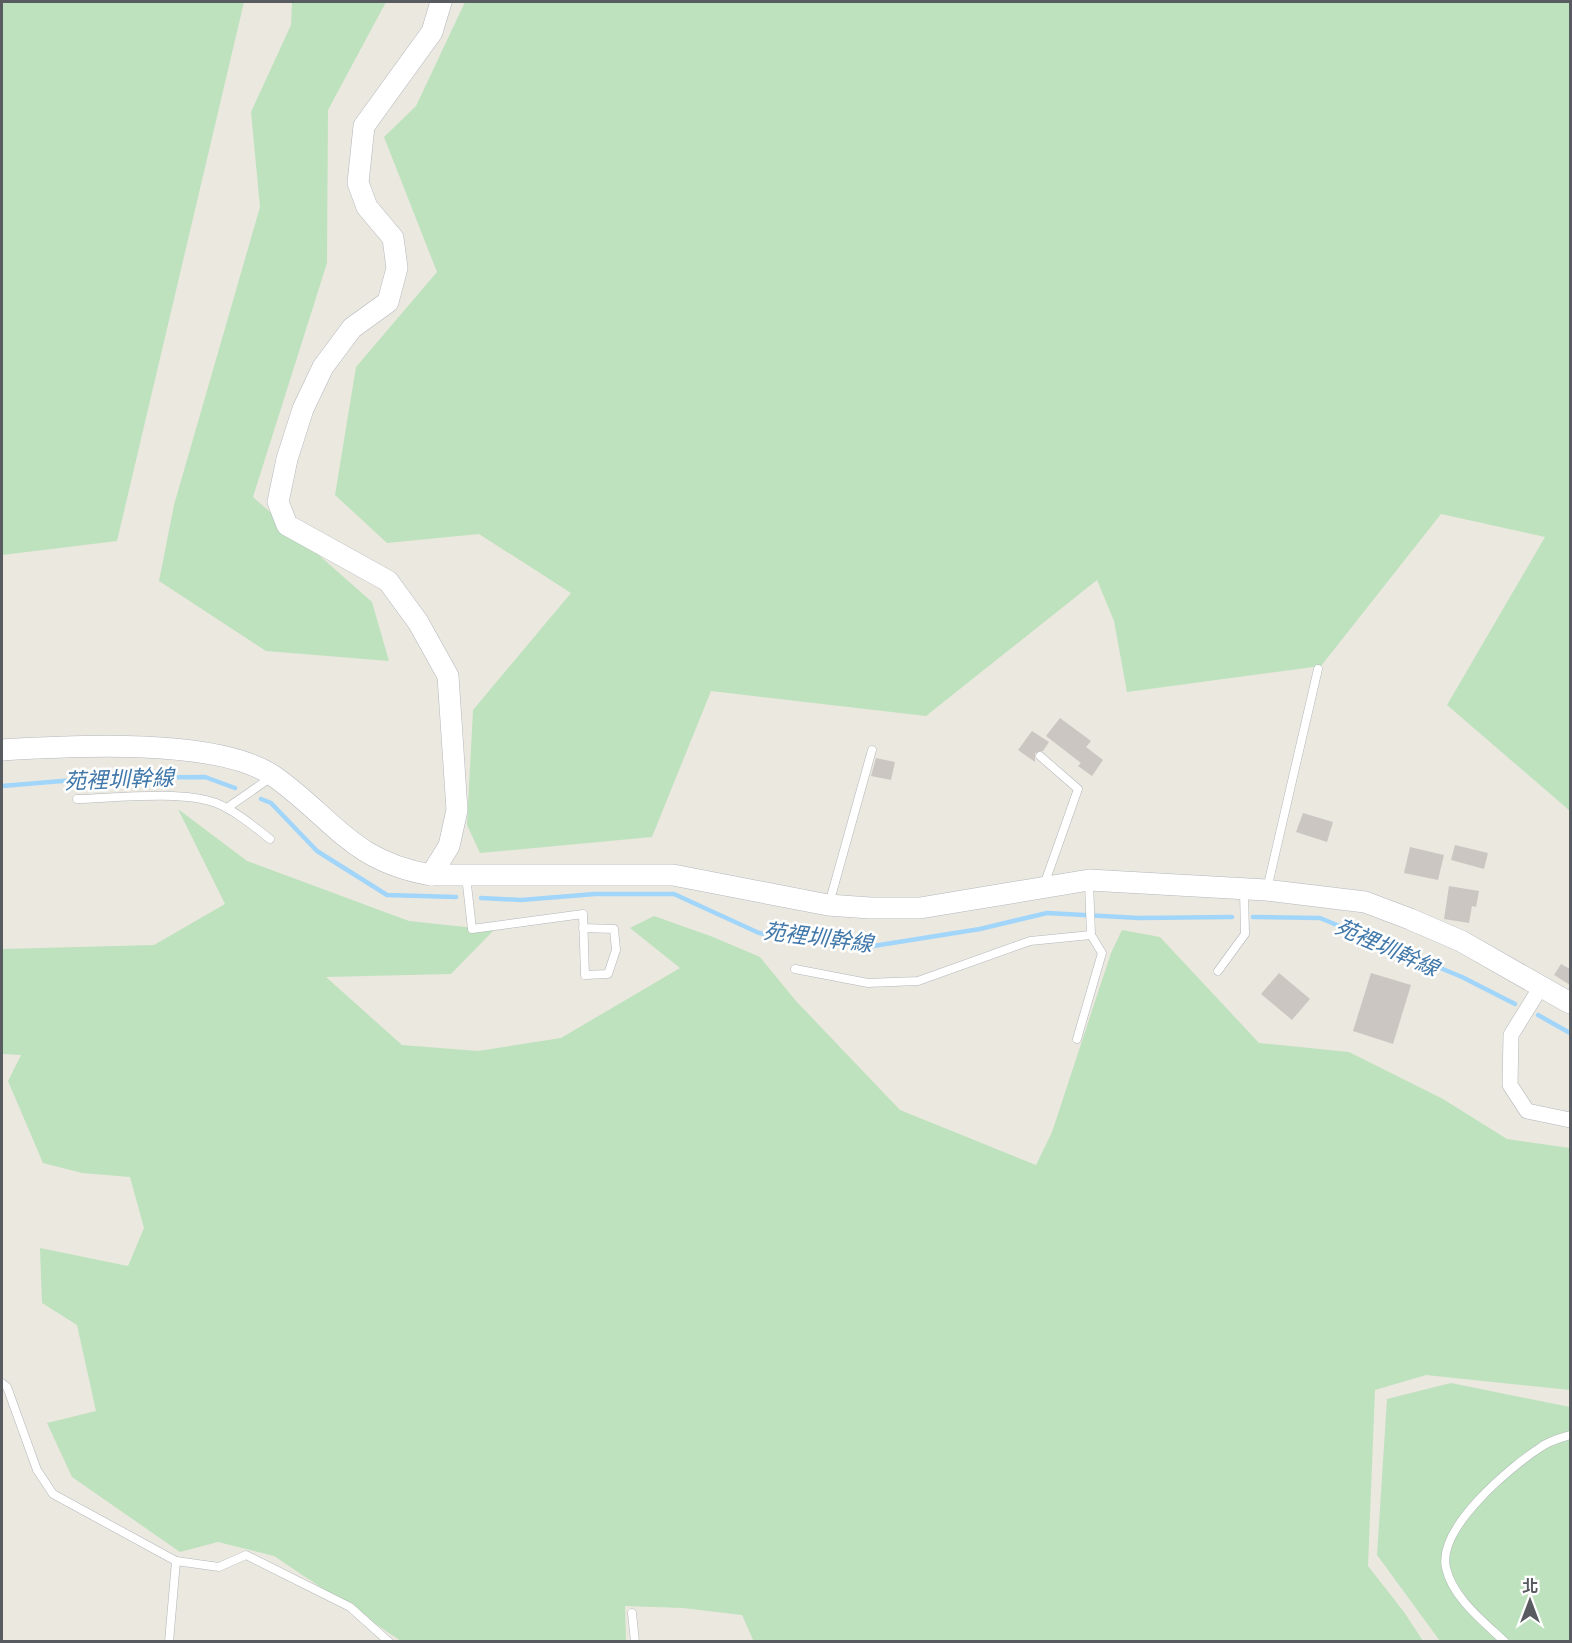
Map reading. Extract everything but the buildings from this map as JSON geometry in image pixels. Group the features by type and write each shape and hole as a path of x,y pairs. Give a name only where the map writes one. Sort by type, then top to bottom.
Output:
{"street":[{"path":"431,875 449,846 457,810 448,676 418,622 388,581 287,525 278,502 287,459 303,408 323,367 352,328 388,302 397,268 393,238 367,207 358,183 364,126 432,32 441,2"},
{"path":"2,750 173,748 213,753 274,776 350,842 375,858 400,869 431,875 673,875 828,905 920,908 1089,880 1266,890 1365,902 1461,941 1542,985 1570,1003"},
{"path":"1542,985 1511,1035 1510,1085 1527,1111 1570,1120"}],"lane":[{"path":"1266,890 1318,669"},
{"path":"828,905 872,750"},
{"path":"1040,756 1078,789 1043,886"},
{"path":"227,808 274,776"},
{"path":"77,799 179,797 214,802 227,808 270,839"},
{"path":"466,875 472,929 583,914 583,928 585,975 608,974 616,950 614,929 583,928"},
{"path":"1077,1039 1102,953 1090,935 1089,880"},
{"path":"1218,971 1245,934 1244,890"},
{"path":"795,969 868,983 918,981 1030,941 1090,935"},
{"path":"2,1383 6,1388 37,1470 53,1494 176,1561 219,1567 246,1555 350,1607 389,1641"},
{"path":"1505,1641 1454,1589 1445,1566 1444,1552 1449,1538 1461,1521 1518,1464 1543,1445 1570,1435"},
{"path":"169,1641 176,1561"},
{"path":"632,1613 635,1641"}],"green space":[{"path":"2,2 244,2 117,541 2,555"},
{"path":"292,2 386,2 328,110 327,263 253,497 372,602 389,661 266,651 159,581 174,505 260,207 251,112 291,25"},
{"path":"465,2 1570,2 1570,811 1447,705 1545,537 1441,514 1321,666 1127,692 1114,621 1097,580 926,716 711,691 652,837 480,853 467,825 473,710 571,593 479,534 387,543 335,495 356,367 437,272 384,137 416,106"},
{"path":"178,809 247,861 409,921 494,930 451,974 326,977 402,1045 478,1051 561,1038 680,968 630,928 654,916 760,957 796,1001 900,1110 1036,1165 1052,1132 1111,953 1122,930 1160,937 1259,1043 1349,1052 1443,1099 1507,1139 1570,1148 1570,1390 1426,1375 1375,1390 1368,1566 1404,1612 1423,1641 754,1642 742,1615 683,1608 625,1606 626,1641 401,1641 274,1556 218,1542 180,1552 72,1477 47,1423 96,1411 77,1325 42,1303 40,1248 128,1266 144,1228 130,1177 82,1173 43,1163 8,1081 21,1055 2,1054 2,949 154,945 225,904"},
{"path":"1451,1383 1570,1407 1570,1641 1440,1641 1377,1555 1387,1399"}],"waterway":[{"name":"苑裡圳幹線","path":"2,786 98,778 205,777 235,788"},
{"name":"苑裡圳幹線","path":"261,799 271,803 317,851 387,895 456,897"},
{"name":"苑裡圳幹線","path":"481,898 521,900 595,894 674,894 759,933 867,947 980,929 1047,913 1139,918 1232,917"},
{"name":"苑裡圳幹線","path":"1253,917 1320,918 1462,977 1515,1004"},
{"name":"苑裡圳幹線","path":"1538,1015 1570,1033"}]}
